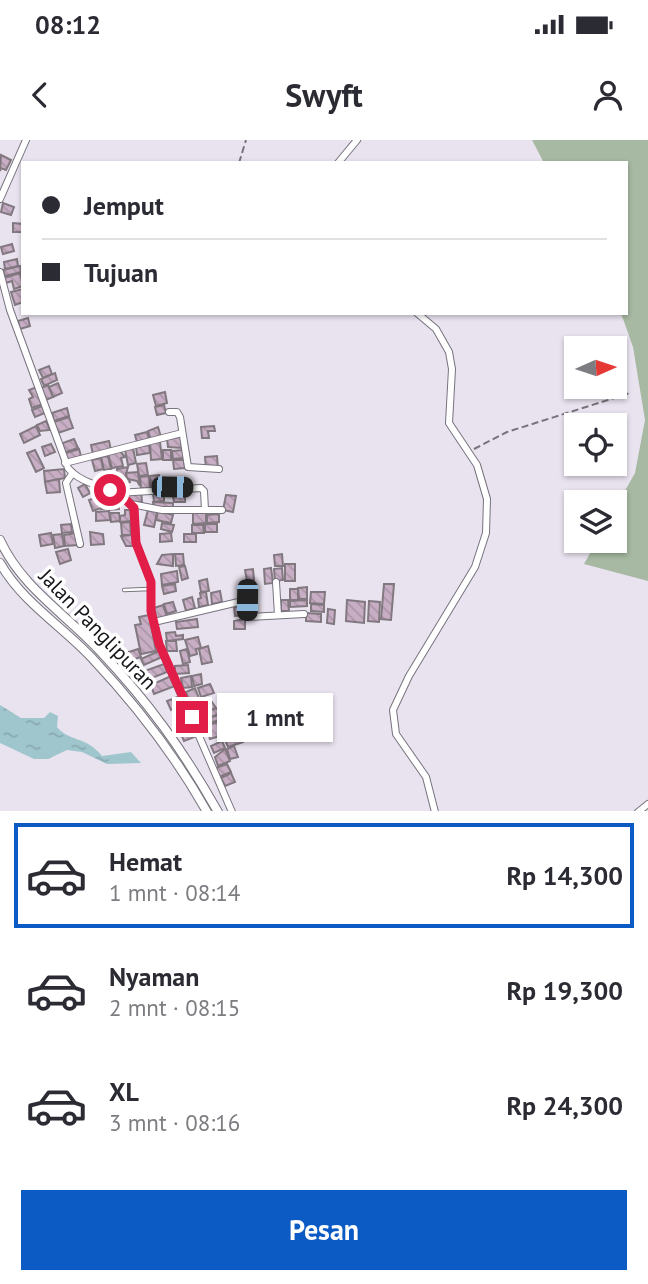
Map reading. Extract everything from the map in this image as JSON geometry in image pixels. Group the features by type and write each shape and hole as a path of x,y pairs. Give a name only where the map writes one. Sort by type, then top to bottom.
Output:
{"main road":[{"name":"Jalan Panglipuran","path":"0,540 31,588 102,653 167,729 218,811"},
{"name":"Jalan Panglipuran","path":"0,563 20,591 92,658 158,733 207,811"}],"street":[{"path":"0,199 26,140"},
{"path":"340,161 357,140"},
{"path":"0,272 10,310 65,463 72,474 117,492 131,504 135,514 136,543 152,589 154,622 165,659 232,811"},
{"path":"419,315 436,329 449,352 452,381 449,423 481,472 487,499 486,533 481,551 464,588 409,677 393,710 396,734 426,777 435,811"},
{"path":"169,412 179,414 188,467 219,469"},
{"path":"65,463 182,433"},
{"path":"72,474 66,483 80,544"},
{"path":"117,492 201,488 204,491 205,510"},
{"path":"131,504 162,510 222,510"},
{"path":"276,582 278,615"},
{"path":"154,622 247,600 247,617 304,614"},
{"path":"638,811 648,804"}],"lane":[{"path":"124,590 152,589"}],"path":[{"path":"240,161 246,140"},
{"path":"469,453 477,445 507,432 630,393"}],"green space":[{"path":"532,140 648,140 648,581 584,564 590,553 627,553 625,490 635,473 645,420 633,347 622,315 628,315 628,161 543,161"}],"water":[{"path":"0,705 21,718 44,718 50,712 58,716 57,727 62,732 90,745 102,756 131,752 141,763 107,764 82,752 67,750 48,759 34,759 0,743"}],"building":[{"path":"1,155 11,160 6,170 1,168 0,171"},
{"path":"3,203 14,207 11,215 1,212"},
{"path":"13,223 21,224 21,232 13,232"},
{"path":"12,244 14,251 3,254 1,247"},
{"path":"17,259 18,266 5,269 4,262"},
{"path":"20,266 21,272 5,276 3,270"},
{"path":"20,273 21,287 14,289 12,281 6,283 4,278"},
{"path":"21,290 21,303 15,305 11,292"},
{"path":"28,318 30,326 20,329 18,321"},
{"path":"49,366 52,374 43,378 39,370"},
{"path":"55,373 57,380 44,386 41,379"},
{"path":"58,383 62,393 53,397 49,387"},
{"path":"48,385 53,397 46,400 41,388"},
{"path":"37,387 43,404 32,408 29,399 33,397 29,390"},
{"path":"165,392 167,403 156,406 153,395"},
{"path":"164,405 166,413 157,415 155,407"},
{"path":"42,406 45,413 35,417 32,410"},
{"path":"67,408 69,416 54,421 52,413"},
{"path":"69,417 73,428 58,433 54,422"},
{"path":"46,421 50,430 40,431 37,425"},
{"path":"36,426 40,435 24,443 20,434"},
{"path":"214,426 215,431 208,431 209,438 202,438 201,427"},
{"path":"158,427 161,437 151,440 148,431"},
{"path":"147,432 149,439 137,442 135,435"},
{"path":"181,437 182,448 168,447 167,439"},
{"path":"74,439 78,448 63,453 60,444"},
{"path":"109,441 111,450 93,454 91,445"},
{"path":"160,442 162,459 151,460 150,443"},
{"path":"51,444 55,452 45,456 42,447"},
{"path":"149,445 150,453 137,455 136,447"},
{"path":"133,448 136,463 128,465 125,450"},
{"path":"79,449 81,456 65,461 63,454"},
{"path":"35,450 44,468 36,472 27,453"},
{"path":"163,450 171,450 171,460 163,460"},
{"path":"183,450 184,458 173,459 172,451"},
{"path":"120,451 125,457 121,458 123,466 112,468 108,454"},
{"path":"108,456 111,469 104,470 101,457"},
{"path":"217,456 218,469 206,469 205,457"},
{"path":"101,458 103,469 95,471 92,460"},
{"path":"173,460 184,460 185,468 174,469"},
{"path":"146,463 148,475 139,476 137,464"},
{"path":"128,467 125,478 118,479 117,469"},
{"path":"64,469 65,478 45,482 44,471"},
{"path":"138,472 140,486 137,481 127,479 126,473"},
{"path":"159,475 160,485 151,486 150,476"},
{"path":"149,476 150,488 141,488 140,477"},
{"path":"59,479 60,492 47,493 45,482"},
{"path":"129,479 126,490 120,491 119,480"},
{"path":"85,484 90,493 83,497 78,488"},
{"path":"141,491 142,502 131,503 126,496 126,492"},
{"path":"153,493 164,493 164,501 154,502"},
{"path":"107,494 108,508 101,509 100,495"},
{"path":"185,495 185,502 174,502 173,496"},
{"path":"226,495 236,496 233,512 223,510"},
{"path":"97,497 101,508 93,511 89,500"},
{"path":"119,501 119,509 109,510 108,502"},
{"path":"153,502 173,503 173,509 154,509"},
{"path":"125,510 130,510 131,521 120,522 120,516 125,515"},
{"path":"148,510 157,512 154,527 144,525"},
{"path":"109,511 110,520 96,521 96,512"},
{"path":"158,511 173,515 171,523 156,520"},
{"path":"193,512 206,512 206,523 193,524"},
{"path":"110,513 119,513 120,521 111,522"},
{"path":"219,514 219,522 207,523 207,515"},
{"path":"130,522 131,535 122,535 121,523"},
{"path":"162,523 174,525 172,532 161,529"},
{"path":"71,524 72,532 62,533 61,525"},
{"path":"205,524 217,524 217,532 205,532"},
{"path":"192,525 203,525 204,533 192,533"},
{"path":"90,532 103,534 104,544 91,545"},
{"path":"51,533 53,544 41,546 39,535"},
{"path":"76,533 78,545 65,546 64,535"},
{"path":"171,533 172,541 160,542 160,534"},
{"path":"62,534 64,546 55,548 53,535"},
{"path":"184,534 196,534 196,542 184,542"},
{"path":"132,535 133,546 126,546 121,536"},
{"path":"68,549 71,560 60,564 56,552"},
{"path":"173,554 173,566 157,564 162,555"},
{"path":"175,554 183,554 184,565 176,566"},
{"path":"282,554 283,566 275,566 274,555"},
{"path":"285,564 295,564 295,581 285,581"},
{"path":"185,566 188,578 182,580 179,567"},
{"path":"271,568 273,583 265,584 264,569"},
{"path":"282,568 283,580 275,581 274,569"},
{"path":"253,569 254,580 247,581 245,570"},
{"path":"177,571 178,582 162,585 161,574"},
{"path":"207,579 209,591 201,592 199,581"},
{"path":"175,584 176,591 164,594 162,586"},
{"path":"384,584 394,584 391,620 381,619"},
{"path":"307,587 307,599 299,599 298,588"},
{"path":"290,589 298,589 298,600 290,600"},
{"path":"220,591 222,602 212,604 211,593"},
{"path":"206,592 208,605 199,607 200,593"},
{"path":"311,592 325,592 324,604 310,603"},
{"path":"192,597 195,608 186,611 183,600"},
{"path":"281,600 288,600 289,611 281,611"},
{"path":"307,600 307,606 290,607 290,601"},
{"path":"347,600 365,602 364,623 346,621"},
{"path":"369,601 380,602 379,622 368,621"},
{"path":"173,602 176,611 167,614 164,604"},
{"path":"238,603 245,603 246,615 235,616 234,607 238,607"},
{"path":"311,604 324,605 324,612 311,611"},
{"path":"163,605 167,617 157,620 154,608"},
{"path":"328,609 335,610 334,624 327,623"},
{"path":"306,613 321,614 321,622 306,621"},
{"path":"149,615 156,651 141,654 135,625 141,624 139,617"},
{"path":"197,619 198,627 177,629 176,622"},
{"path":"245,619 245,629 234,629 234,621"},
{"path":"175,632 176,636 183,635 183,639 167,641 166,633"},
{"path":"198,637 201,648 196,649 197,654 190,656 185,640"},
{"path":"166,641 176,641 177,651 167,651"},
{"path":"208,646 212,662 202,664 199,649"},
{"path":"138,649 141,657 131,660 129,652"},
{"path":"187,649 190,662 183,664 180,651"},
{"path":"159,651 162,657 144,665 141,659"},
{"path":"164,664 167,672 142,682 139,673"},
{"path":"188,665 189,673 175,674 175,666"},
{"path":"201,674 202,684 194,686 192,676"},
{"path":"171,676 175,686 154,694 151,685"},
{"path":"191,676 192,687 183,688 181,678"},
{"path":"210,684 214,693 201,697 198,688"},
{"path":"195,688 199,698 189,701 186,692"},
{"path":"180,696 183,704 171,710 167,701"},
{"path":"212,702 216,708 199,714 197,708"},
{"path":"217,708 219,714 205,719 203,713"},
{"path":"186,713 197,736 184,741 174,718"},
{"path":"218,715 219,720 205,725 204,720"},
{"path":"218,722 223,735 210,739 206,726"},
{"path":"239,729 243,742 228,747 223,735"},
{"path":"222,741 225,748 214,753 211,746"},
{"path":"234,746 238,757 230,759 227,749"},
{"path":"225,749 230,761 218,766 215,757"},
{"path":"227,764 231,772 219,777 216,768"},
{"path":"231,773 235,782 225,786 221,778"}],"route":[{"path":"110,490 117,492 134,508 136,543 151,582 151,611 159,644 192,717"}]}
